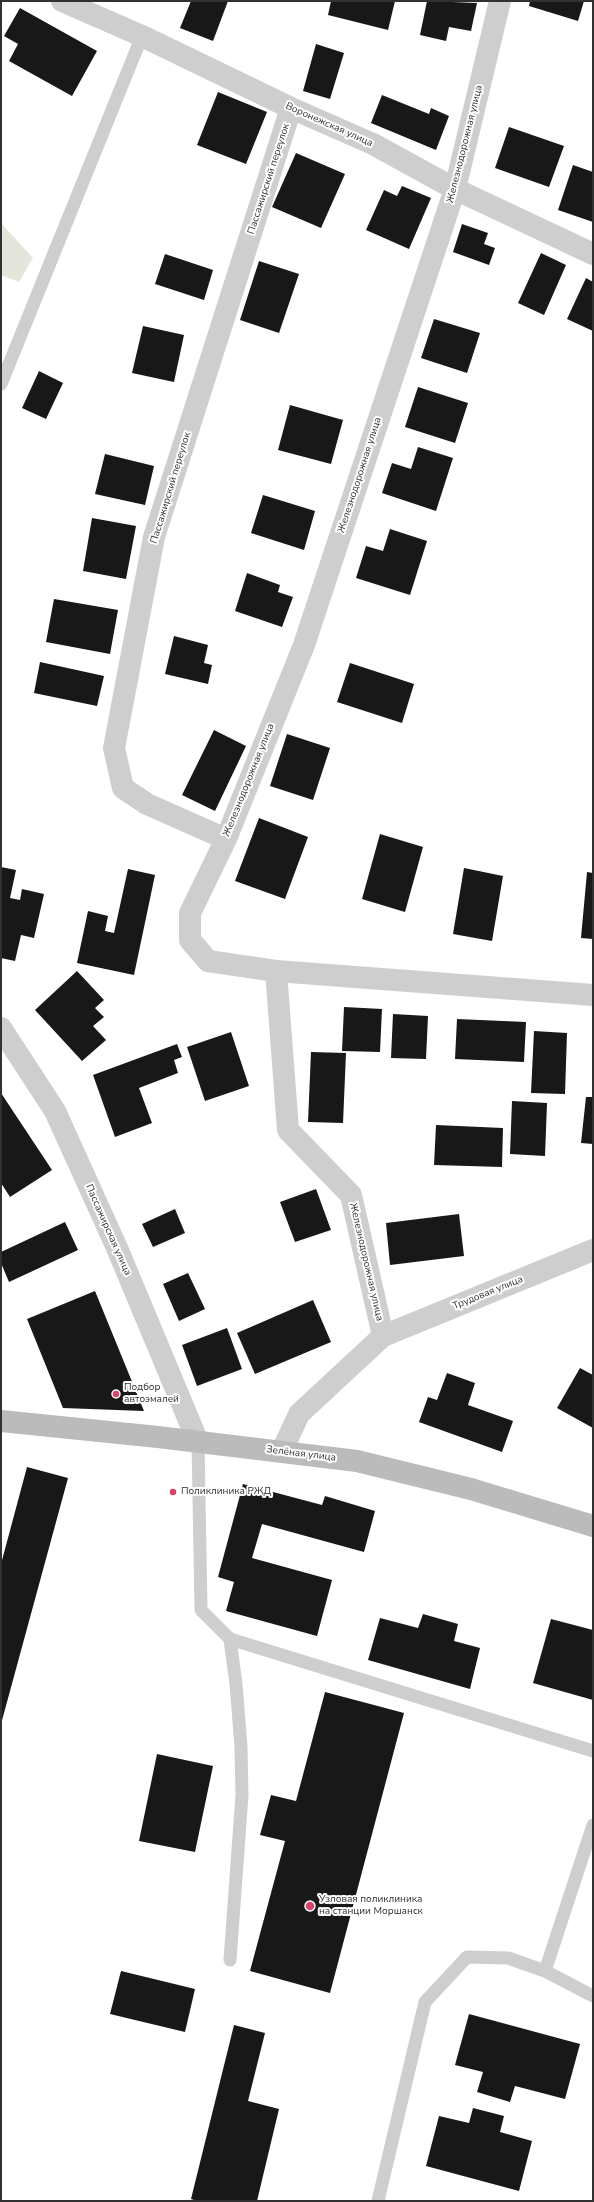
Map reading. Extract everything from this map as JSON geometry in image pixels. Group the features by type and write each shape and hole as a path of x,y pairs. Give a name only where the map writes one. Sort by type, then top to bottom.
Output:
{"street":[{"name":"Воронежская улица","path":"62,1 142,36 292,108 373,144 455,189 593,254"},
{"name":"Железнодорожная улица","path":"383,1336 351,1195 288,1130 276,971 208,961 190,940 190,913 226,839 304,645 455,189 500,1"},
{"name":"Пассажирский переулок","path":"226,839 147,804 122,788 114,748 154,537 292,108"},
{"path":"276,971 593,995"},
{"name":"Пассажирская улица","path":"1,1028 55,1111 117,1248 198,1442"},
{"name":"Трудовая улица","path":"383,1336 593,1250"},
{"path":"282,1451 299,1414 383,1336"},
{"name":"Зелёная улица","path":"1,1421 282,1451 365,1463 471,1489 593,1526"}],"lane":[{"path":"1,384 5,365 142,36"},
{"path":"198,1442 201,1610 230,1639 593,1751"},
{"path":"230,1639 236,1684 241,1747 242,1795 230,1960"},
{"path":"545,1971 593,1825"},
{"path":"378,2201 425,2002 467,1957 508,1958 545,1971 593,1996"}],"shaded area":[{"path":"1,223 33,258 19,282 1,275"}],"building":[{"path":"191,1 228,1 213,41 180,28"},
{"path":"331,1 395,1 388,30 328,15"},
{"path":"427,1 477,3 471,31 449,27 446,41 420,35"},
{"path":"530,1 584,1 578,21 529,6"},
{"path":"20,8 97,51 72,96 9,61 18,44 4,36"},
{"path":"316,44 344,53 330,99 303,91"},
{"path":"218,92 267,112 246,164 197,145"},
{"path":"382,95 429,114 431,108 449,116 436,150 371,123"},
{"path":"509,127 564,146 549,187 495,168"},
{"path":"296,153 345,174 321,228 272,207"},
{"path":"573,165 593,172 593,222 558,210"},
{"path":"402,186 431,198 409,249 366,230 384,190 397,196"},
{"path":"462,224 488,233 484,244 495,248 489,265 453,252"},
{"path":"541,253 566,265 544,315 518,303"},
{"path":"165,254 213,270 204,300 155,284"},
{"path":"259,261 299,274 279,333 240,320"},
{"path":"586,278 593,282 593,331 567,319"},
{"path":"434,319 480,333 467,373 421,358"},
{"path":"143,326 184,335 174,382 132,373"},
{"path":"39,371 63,383 46,419 22,408"},
{"path":"418,387 468,403 455,443 405,427"},
{"path":"290,405 343,420 331,464 278,450"},
{"path":"418,447 453,458 436,511 382,493 392,463 411,469"},
{"path":"105,454 154,466 145,505 95,494"},
{"path":"263,495 315,511 304,550 251,533"},
{"path":"92,518 136,526 126,579 83,571"},
{"path":"390,529 427,541 410,595 356,578 366,546 383,551"},
{"path":"247,573 280,585 278,592 293,597 282,627 235,611"},
{"path":"54,599 118,610 110,654 46,642"},
{"path":"174,636 208,645 204,663 212,665 208,684 165,674"},
{"path":"40,662 104,676 97,706 34,693"},
{"path":"350,663 414,684 402,723 337,702"},
{"path":"214,730 246,746 215,811 182,795"},
{"path":"287,734 330,748 313,800 270,786"},
{"path":"259,818 308,837 285,899 235,881"},
{"path":"380,834 423,847 405,912 362,899"},
{"path":"1,867 16,870 10,898 20,900 22,889 44,894 34,938 21,935 15,961 1,958"},
{"path":"464,868 503,876 492,941 453,934"},
{"path":"128,869 155,875 134,975 77,963 88,911 108,916 105,931 114,933"},
{"path":"587,872 593,873 593,939 581,938"},
{"path":"77,971 104,1000 95,1008 104,1017 93,1026 106,1040 82,1061 35,1010"},
{"path":"344,1007 382,1009 380,1052 342,1051"},
{"path":"393,1014 428,1016 426,1059 391,1058"},
{"path":"457,1019 526,1022 524,1062 455,1059"},
{"path":"534,1031 567,1033 565,1094 531,1093"},
{"path":"231,1032 249,1086 205,1101 187,1047"},
{"path":"177,1044 182,1057 174,1060 178,1073 139,1088 152,1123 115,1137 93,1075"},
{"path":"311,1052 346,1053 343,1123 308,1122"},
{"path":"1,1093 52,1170 10,1197 1,1183"},
{"path":"586,1097 593,1097 593,1144 581,1143"},
{"path":"512,1101 547,1103 545,1156 510,1154"},
{"path":"436,1125 503,1128 502,1167 434,1165"},
{"path":"316,1189 331,1230 295,1242 280,1202"},
{"path":"175,1209 185,1233 153,1247 142,1224"},
{"path":"459,1214 464,1256 390,1265 386,1223"},
{"path":"65,1222 78,1250 9,1282 1,1263 1,1252"},
{"path":"188,1273 205,1309 179,1321 163,1284"},
{"path":"95,1291 144,1411 63,1408 27,1319"},
{"path":"313,1300 331,1342 255,1374 237,1333"},
{"path":"227,1328 242,1369 197,1386 182,1345"},
{"path":"580,1368 593,1375 593,1428 557,1408"},
{"path":"447,1373 475,1383 468,1405 513,1421 502,1452 419,1422 428,1397 437,1400"},
{"path":"27,1467 68,1478 1,1724 1,1564"},
{"path":"243,1484 322,1505 325,1496 375,1511 364,1552 262,1524 252,1558 332,1580 317,1636 226,1611 234,1582 218,1577"},
{"path":"423,1614 458,1624 454,1641 480,1648 470,1689 368,1660 380,1618 418,1628"},
{"path":"551,1619 593,1630 593,1700 533,1683"},
{"name":"Узловая поликлиника на станции Моршанск","path":"325,1692 404,1713 330,1993 250,1971 285,1841 260,1835 271,1795 296,1801"},
{"path":"157,1754 213,1766 195,1852 139,1841"},
{"path":"121,1971 195,1989 185,2032 110,2014"},
{"path":"469,2014 580,2044 565,2099 515,2086 510,2102 477,2092 483,2072 455,2065"},
{"path":"234,2025 265,2033 248,2101 279,2109 257,2201 197,2201 191,2199"},
{"path":"473,2108 504,2116 500,2132 532,2141 519,2191 426,2166 439,2116 469,2123"}],"place":[{"name":"Подбор автоэмалей","path":"116,1394"},
{"name":"Поликлиника РЖД","path":"173,1492"},
{"name":"Узловая поликлиника на станции Моршанск","path":"310,1906"}]}
